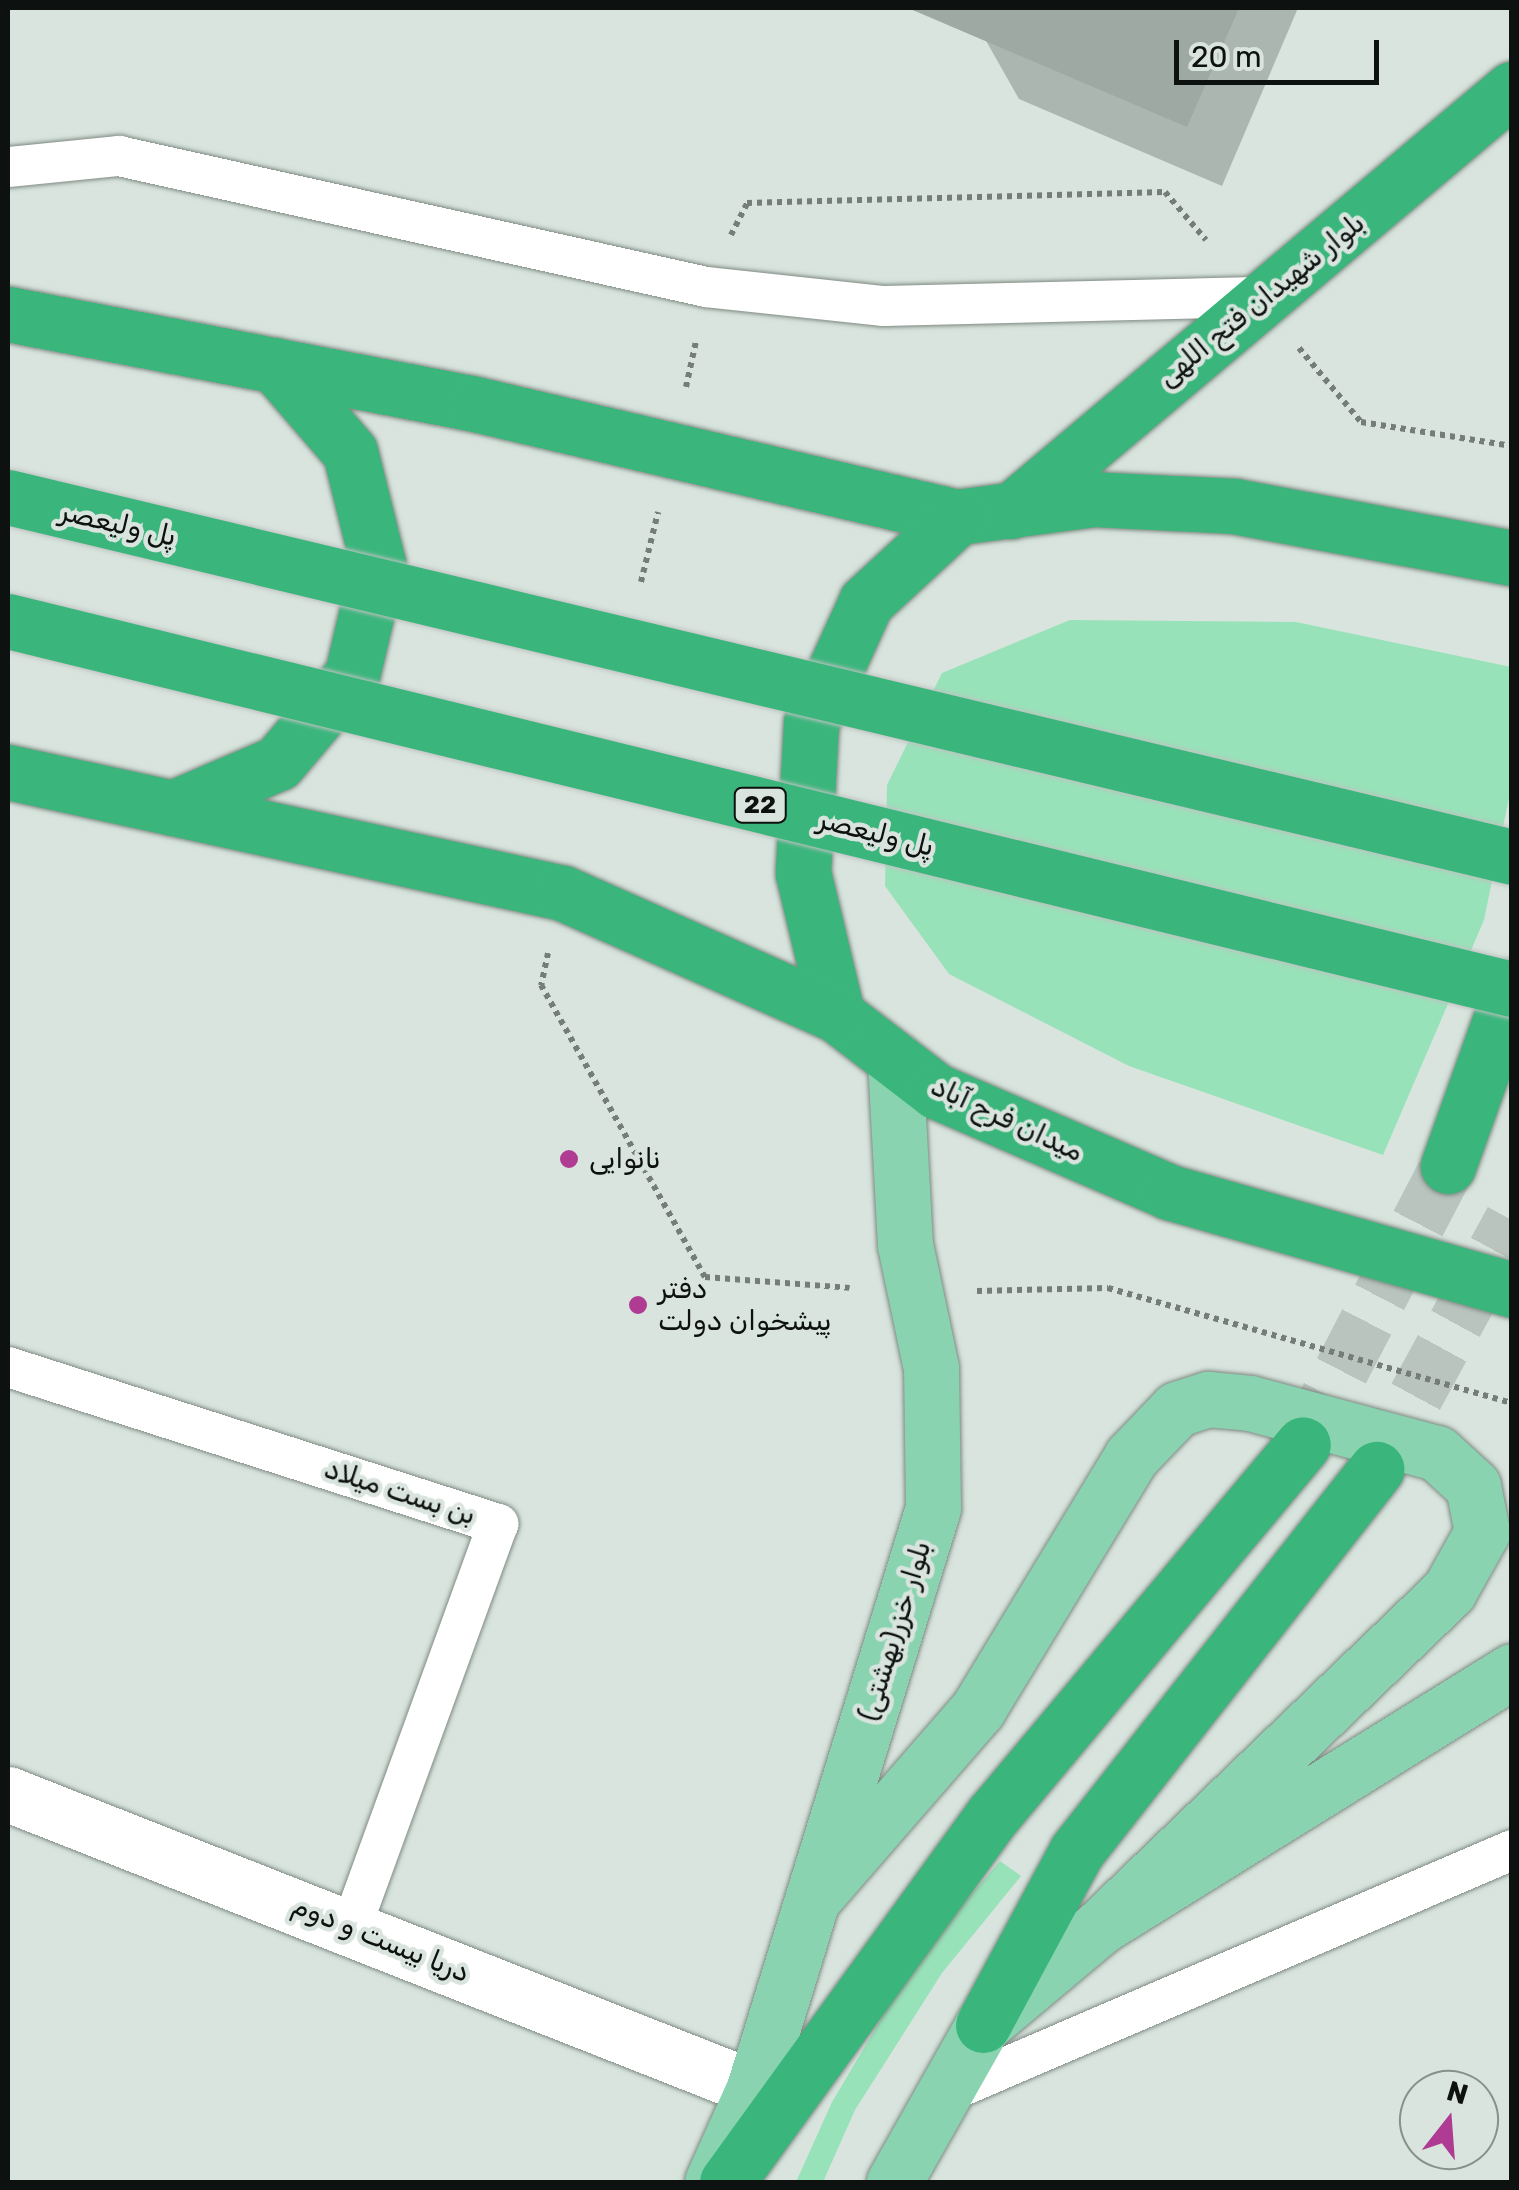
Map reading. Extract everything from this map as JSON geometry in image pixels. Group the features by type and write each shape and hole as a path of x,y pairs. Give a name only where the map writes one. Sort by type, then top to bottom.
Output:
{"highway":[{"name":"بلوار شهیدان فتح اللهی","path":"1011,511 1256,298 1512,89"},
{"path":"8,314 276,365 958,518 1094,499 1235,506 1512,558"},
{"path":"173,808 278,763 352,676 378,564 350,452 276,365"},
{"name":"پل ولیعصر","path":"8,497 1512,857"},
{"path":"837,1015 803,873 812,722 866,602 958,518"},
{"name":"پل ولیعصر","path":"8,621 1512,988"},
{"name":"میدان فرح آباد","path":"8,772 562,893 837,1015 936,1091 1168,1192 1512,1290"},
{"path":"1448,1166 1512,988"},
{"path":"727,2182 994,1815 1302,1444"},
{"path":"983,2025 1076,1852 1376,1469"}],"main road":[{"name":"بلوار خزر(بهشتی)","path":"712,2182 754,2088 933,1508 932,1368 905,1245 895,1059"},
{"path":"812,1898 978,1709 1131,1456 1178,1408 1208,1399 1250,1403 1437,1453 1473,1486 1482,1532 1449,1591 1101,1926 983,2025 935,2098 894,2182"},
{"path":"1101,1926 1512,1671"}],"street":[{"name":"دریا بیست و دوم","path":"8,1794 352,1926 754,2088"}],"lane":[{"path":"8,167 118,156 746,292 884,306 1256,298"},
{"name":"بن بست میلاد","path":"8,1368 498,1524 352,1926"},
{"path":"935,2098 1512,1850"}],"green space":[{"path":"1070,620 1296,622 1511,667 1511,788 1484,920 1383,1155 1129,1066 949,974 885,886 887,785 942,673"},
{"path":"1000,1861 1021,1876 942,1973 855,2110 823,2182 796,2182 832,2102 918,1957"}],"building":[{"path":"908,8 1239,8 1187,127"}],"tunnel":[{"path":"1303,1444 1448,1166"},
{"path":"1376,1469 1512,1220"}],"place":[{"name":"نانوایی","path":"569,1159"},
{"name":"دفتر پیشخوان دولت","path":"638,1305"}]}
